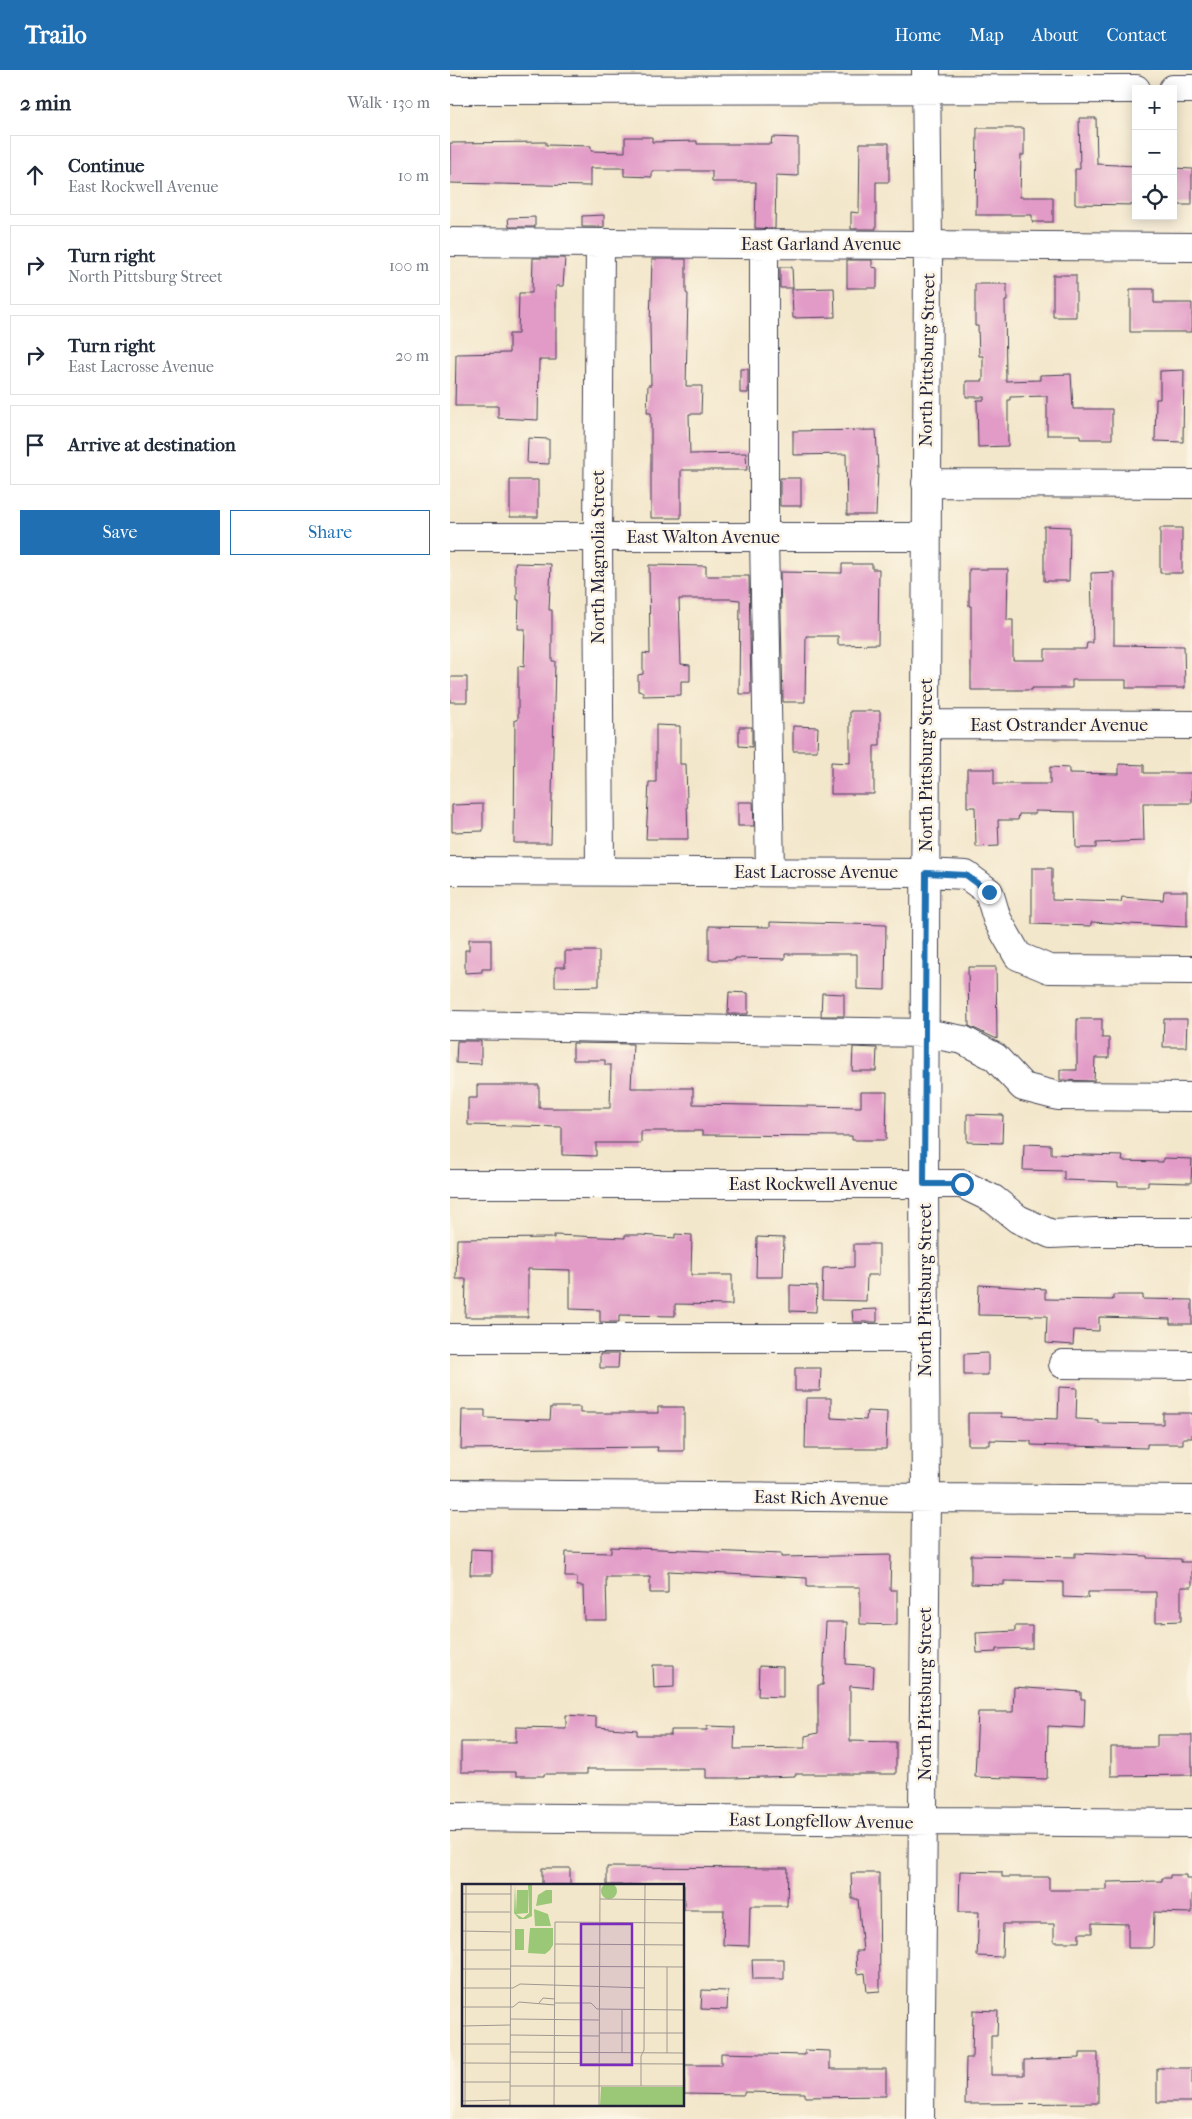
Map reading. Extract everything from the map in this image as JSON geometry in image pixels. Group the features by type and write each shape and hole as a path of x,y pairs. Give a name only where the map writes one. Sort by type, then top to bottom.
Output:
{"street":[{"path":"450,90 927,80 1132,89"},
{"name":"North Pittsburg Street","path":"920,2119 926,1499 924,1184 927,80"},
{"path":"1177,89 1192,89"},
{"name":"East Garland Avenue","path":"450,242 1192,247"},
{"name":"North Magnolia Street","path":"600,243 598,537 600,871"},
{"path":"764,244 764,537 770,872"},
{"path":"926,483 1192,484"},
{"name":"East Walton Avenue","path":"450,537 926,537"},
{"name":"East Ostrander Avenue","path":"926,724 1192,725"},
{"name":"East Lacrosse Avenue","path":"450,871 926,873 966,875 989,892 997,919 1018,956 1049,968 1192,970"},
{"path":"450,1025 925,1034 963,1040 995,1057 1022,1087 1058,1096 1192,1097"},
{"name":"East Rockwell Avenue","path":"450,1184 962,1184 993,1198 1018,1219 1051,1234 1192,1232"},
{"path":"450,1338 925,1338"},
{"path":"1063,1364 1192,1365"},
{"name":"East Rich Avenue","path":"450,1494 1192,1500"},
{"name":"East Longfellow Avenue","path":"450,1816 924,1822 1192,1823"}],"building":[{"path":"1079,118 1096,118 1097,164 1132,166 1132,205 1075,204 1075,169 1080,169"},
{"path":"977,128 1024,128 1024,155 1021,155 1020,197 1053,197 1053,222 1032,222 1032,215 976,215"},
{"path":"625,137 652,137 652,142 697,141 697,144 771,144 772,137 798,138 798,176 776,175 775,229 755,228 756,182 712,182 712,171 652,171 652,177 624,176 624,168 590,168 590,186 450,183 450,143 546,142 546,145 591,146 591,151 625,152"},
{"path":"860,143 889,143 889,182 876,182 876,229 851,229 851,212 859,213"},
{"path":"1177,168 1192,169 1192,205 1177,205"},
{"path":"604,215 604,227 582,227 582,216"},
{"path":"535,217 535,227 509,227 508,218"},
{"path":"533,258 565,258 563,286 556,286 556,360 539,360 538,420 498,418 498,406 455,406 456,354 509,353 509,334 518,334 519,293 532,293"},
{"path":"652,259 686,259 686,293 688,294 686,386 702,386 701,414 689,414 690,454 746,453 747,470 681,470 681,518 651,518 651,413 647,413 648,385 651,385"},
{"path":"847,260 872,260 872,267 877,268 877,288 847,288"},
{"path":"780,267 792,267 793,288 780,288"},
{"path":"1053,275 1076,275 1076,317 1053,317"},
{"path":"975,284 1007,284 1007,301 1005,301 1006,381 1040,380 1040,375 1071,374 1073,409 1112,409 1112,439 1080,439 1080,435 1047,435 1047,396 1010,397 1010,400 1008,400 1008,446 978,447 977,400 984,400 984,397 966,397 966,381 983,381 983,356 979,356 978,326 975,326"},
{"path":"834,288 835,317 793,318 792,289"},
{"path":"1130,289 1154,289 1154,303 1192,303 1192,332 1130,332"},
{"path":"740,369 748,369 748,393 740,393"},
{"path":"1184,370 1183,442 1155,441 1156,399 1160,399 1160,371"},
{"path":"876,430 878,470 876,515 847,515 846,454 793,455 793,431"},
{"path":"528,438 549,439 549,464 527,463"},
{"path":"780,478 801,478 801,506 780,506"},
{"path":"510,480 538,480 538,517 510,517"},
{"path":"1044,526 1070,527 1069,581 1044,581"},
{"path":"1160,528 1182,528 1182,573 1160,573"},
{"path":"515,563 551,564 549,610 552,610 552,661 555,661 551,843 514,843 515,720 518,720 518,666 524,667 525,629 518,629 519,600 517,600 517,585 515,585"},
{"path":"842,564 872,564 872,569 879,569 878,644 838,645 838,636 806,636 805,702 783,702 780,572 842,573"},
{"path":"649,565 706,566 706,576 749,576 751,694 739,694 740,600 730,599 679,599 681,664 690,665 690,681 681,681 681,695 643,696 643,692 638,691 638,675 643,674 643,653 650,654"},
{"path":"969,569 1008,569 1007,620 1013,620 1013,660 1045,660 1045,649 1086,649 1087,643 1093,643 1091,573 1114,572 1114,645 1184,646 1185,688 1126,688 1126,680 1072,680 1072,688 971,690"},
{"path":"450,677 467,677 467,702 450,702"},
{"path":"850,711 880,711 880,746 874,746 874,794 831,794 831,762 850,763"},
{"path":"656,725 680,726 680,764 686,764 688,839 646,839 649,782 656,782"},
{"path":"793,726 818,727 817,751 793,751"},
{"path":"739,727 752,727 752,747 739,746"},
{"path":"1119,764 1144,765 1144,773 1192,773 1192,803 1143,803 1144,841 1096,843 1096,848 1076,848 1075,812 1035,811 1035,814 1019,814 1018,820 998,820 999,846 976,847 975,807 967,807 967,769 994,769 994,784 1050,784 1050,767 1069,768 1069,773 1119,774"},
{"path":"738,802 753,802 754,826 738,826"},
{"path":"483,804 483,831 452,832 452,805"},
{"path":"1032,868 1052,868 1052,900 1121,902 1122,897 1163,900 1164,891 1187,891 1187,927 1091,922 1091,926 1032,924"},
{"path":"770,922 886,925 885,990 857,989 857,954 785,954 785,959 735,958 735,960 709,960 709,926 770,927"},
{"path":"469,939 491,939 491,969 482,969 482,972 465,973 465,950 469,950"},
{"path":"565,951 599,951 599,986 555,987 555,967 565,967"},
{"path":"968,967 996,967 997,1039 969,1026"},
{"path":"729,992 748,993 748,1014 728,1014"},
{"path":"822,993 844,994 844,1016 821,1016"},
{"path":"1077,1019 1102,1019 1102,1038 1109,1038 1109,1058 1095,1058 1094,1081 1060,1080 1060,1070 1077,1070"},
{"path":"1164,1019 1187,1019 1186,1047 1163,1047"},
{"path":"457,1041 481,1041 481,1064 456,1063"},
{"path":"573,1043 633,1044 631,1088 693,1088 693,1104 861,1107 861,1092 887,1092 886,1140 852,1140 852,1136 702,1135 702,1131 641,1131 641,1143 596,1143 596,1156 562,1155 562,1127 468,1125 468,1098 477,1098 477,1085 539,1085 539,1108 610,1108 611,1065 605,1065 605,1060 573,1060"},
{"path":"853,1047 877,1048 876,1071 852,1071"},
{"path":"967,1114 1003,1115 1002,1143 967,1142"},
{"path":"1024,1144 1051,1145 1051,1154 1123,1156 1122,1161 1163,1162 1163,1158 1192,1159 1191,1183 1148,1182 1148,1186 1118,1186 1118,1182 1064,1180 1064,1171 1023,1170"},
{"path":"675,1234 692,1235 691,1275 732,1275 732,1305 675,1304 675,1316 619,1315 619,1322 600,1322 600,1310 570,1309 570,1270 528,1269 528,1317 465,1317 466,1279 456,1279 457,1239 554,1238 554,1235 625,1238 625,1235 642,1235 675,1238"},
{"path":"757,1237 784,1238 783,1277 756,1277"},
{"path":"854,1244 879,1244 879,1275 867,1275 866,1301 822,1300 823,1268 854,1267"},
{"path":"790,1285 817,1286 816,1312 790,1311"},
{"path":"979,1285 1045,1289 1045,1299 1113,1300 1113,1295 1143,1295 1143,1299 1192,1300 1192,1324 1170,1324 1170,1319 1099,1317 1099,1331 1074,1330 1073,1345 1046,1343 1047,1316 978,1315"},
{"path":"877,1309 877,1322 853,1322 852,1310"},
{"path":"988,1353 988,1375 964,1375 964,1354"},
{"path":"600,1354 619,1354 618,1368 600,1368"},
{"path":"795,1368 821,1368 820,1391 795,1391"},
{"path":"1059,1387 1077,1388 1076,1419 1098,1420 1098,1423 1163,1424 1163,1413 1192,1413 1192,1438 1183,1438 1183,1444 1147,1444 1147,1448 1031,1445 1031,1441 990,1440 990,1445 968,1445 968,1413 1001,1413 1001,1417 1058,1419"},
{"path":"806,1398 831,1398 831,1418 866,1420 867,1411 887,1412 886,1449 805,1449"},
{"path":"551,1407 580,1407 580,1413 658,1413 658,1407 684,1407 684,1451 657,1451 658,1447 461,1449 462,1410 485,1410 485,1418 550,1420"},
{"path":"611,1547 781,1554 781,1557 891,1555 890,1590 897,1590 897,1625 860,1624 860,1587 807,1587 807,1578 668,1571 668,1593 650,1593 650,1577 606,1577 607,1620 584,1620 583,1586 577,1586 577,1577 565,1577 566,1552 611,1553"},
{"path":"471,1549 492,1550 492,1575 470,1575"},
{"path":"1075,1553 1147,1556 1147,1558 1181,1559 1181,1562 1192,1562 1192,1587 1181,1587 1181,1621 1156,1622 1156,1592 1088,1592 1088,1598 1063,1597 1063,1582 1004,1581 1004,1585 971,1584 971,1555 1075,1557"},
{"path":"826,1622 847,1622 846,1664 874,1666 873,1688 850,1686 850,1741 896,1742 896,1774 795,1774 795,1776 706,1778 706,1769 587,1769 587,1774 544,1774 544,1776 516,1776 516,1772 461,1772 461,1742 516,1742 516,1727 566,1728 566,1715 596,1717 596,1727 637,1730 637,1735 671,1735 671,1730 707,1730 707,1726 735,1727 734,1749 805,1748 805,1736 818,1733 818,1685 823,1685"},
{"path":"1015,1626 1032,1626 1032,1648 996,1649 996,1652 977,1653 976,1633 1015,1631"},
{"path":"653,1665 674,1665 674,1687 654,1688"},
{"path":"759,1666 783,1667 783,1697 758,1696"},
{"path":"1014,1687 1081,1692 1081,1699 1085,1699 1084,1728 1048,1726 1047,1779 975,1777 978,1712 1013,1712"},
{"path":"1157,1735 1192,1735 1192,1775 1111,1776 1111,1747 1157,1747"},
{"path":"607,1867 788,1868 787,1906 750,1906 749,1946 723,1945 724,1910 685,1910 685,1884 607,1884"},
{"path":"542,1868 570,1868 570,1884 542,1884"},
{"path":"960,1871 1002,1872 1002,1877 1049,1877 1049,1890 1107,1890 1107,1882 1162,1881 1162,1878 1170,1878 1170,1875 1186,1875 1186,1878 1192,1878 1192,1913 1154,1912 1153,1947 1150,1948 1128,1948 1128,1924 1092,1923 1092,1933 1079,1933 1079,1942 1054,1942 1054,1924 1003,1924 1002,1957 977,1956 979,1912 959,1912"},
{"path":"851,1873 879,1873 880,1991 867,1992 865,1973 857,1974 856,1951 863,1951 858,1899 852,1899"},
{"path":"752,1959 784,1959 784,1979 753,1979"},
{"path":"702,1990 728,1991 727,2010 701,2009"},
{"path":"973,2010 998,2011 997,2036 991,2036 991,2075 1024,2075 1024,2060 1080,2058 1080,2053 1098,2053 1098,2103 965,2104 966,2058 972,2058"},
{"path":"805,2050 830,2051 830,2069 886,2069 886,2096 805,2097 805,2093 744,2092 744,2095 685,2094 685,2065 721,2065 721,2053 805,2055"},
{"path":"1157,2068 1192,2068 1192,2102 1157,2102"}],"route":[{"path":"962,1184 924,1184 926,873 966,875 989,892"}]}
